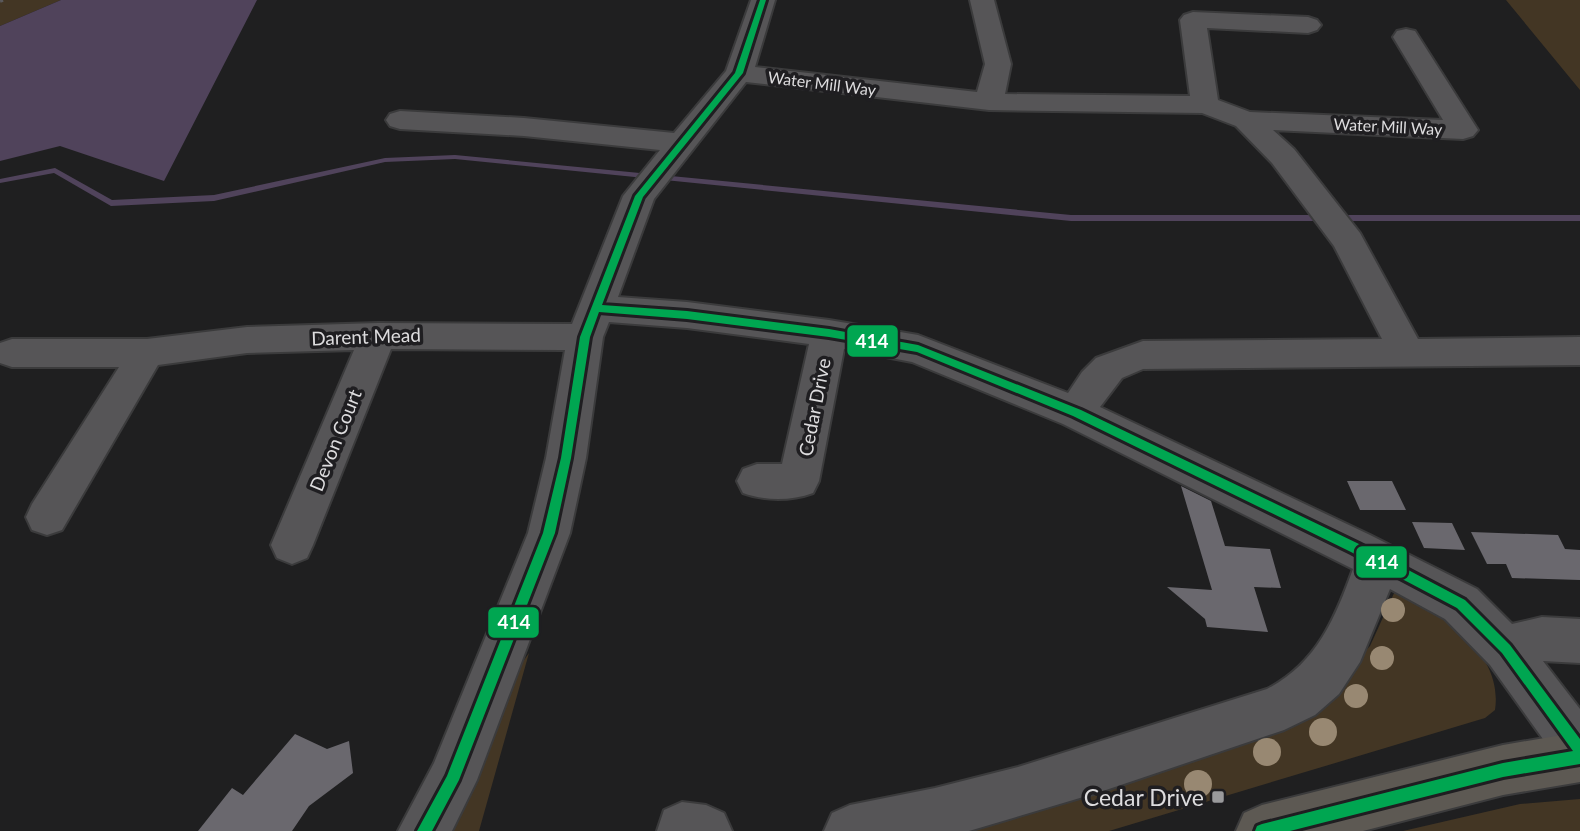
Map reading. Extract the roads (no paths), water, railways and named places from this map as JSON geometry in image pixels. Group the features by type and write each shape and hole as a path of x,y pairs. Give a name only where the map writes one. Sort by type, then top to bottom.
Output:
{"main road":[{"path":"1262,831 1503,770 1580,757"}],"street":[{"path":"424,831 452,780 548,533 566,458 591,322 639,196 739,73 763,0"},
{"path":"982,0 998,64 989,102"},
{"path":"1205,105 1193,20 1308,25"},
{"name":"Water Mill Way","path":"739,73 989,102 1205,105 1246,120 1463,130 1406,37"},
{"path":"400,120 524,127 678,146"},
{"name":"Water Mill Way","path":"1246,120 1283,156 1348,241 1406,351"},
{"name":"Cedar Drive","path":"591,322 687,315 829,333 918,349 1077,413 1378,559 1461,604 1506,649 1580,750"},
{"name":"Darent Mead","path":"12,353 147,353 247,340 591,322"},
{"name":"Cedar Drive","path":"757,481 799,481 829,333"},
{"name":"Devon Court","path":"292,545 378,335"},
{"path":"1077,413 1092,384 1107,368 1143,355 1580,351"},
{"path":"47,517 147,353"},
{"path":"850,831 910,821 994,799 1264,715 1310,691 1332,663 1350,633 1378,559"},
{"path":"1506,649 1518,642 1553,638 1580,641"}],"waterway":[{"path":"0,181 55,170 111,203 214,198 385,160 455,157 1071,218 1580,218"}],"place":[{"name":"Cedar Drive","path":"1218,797"}]}
